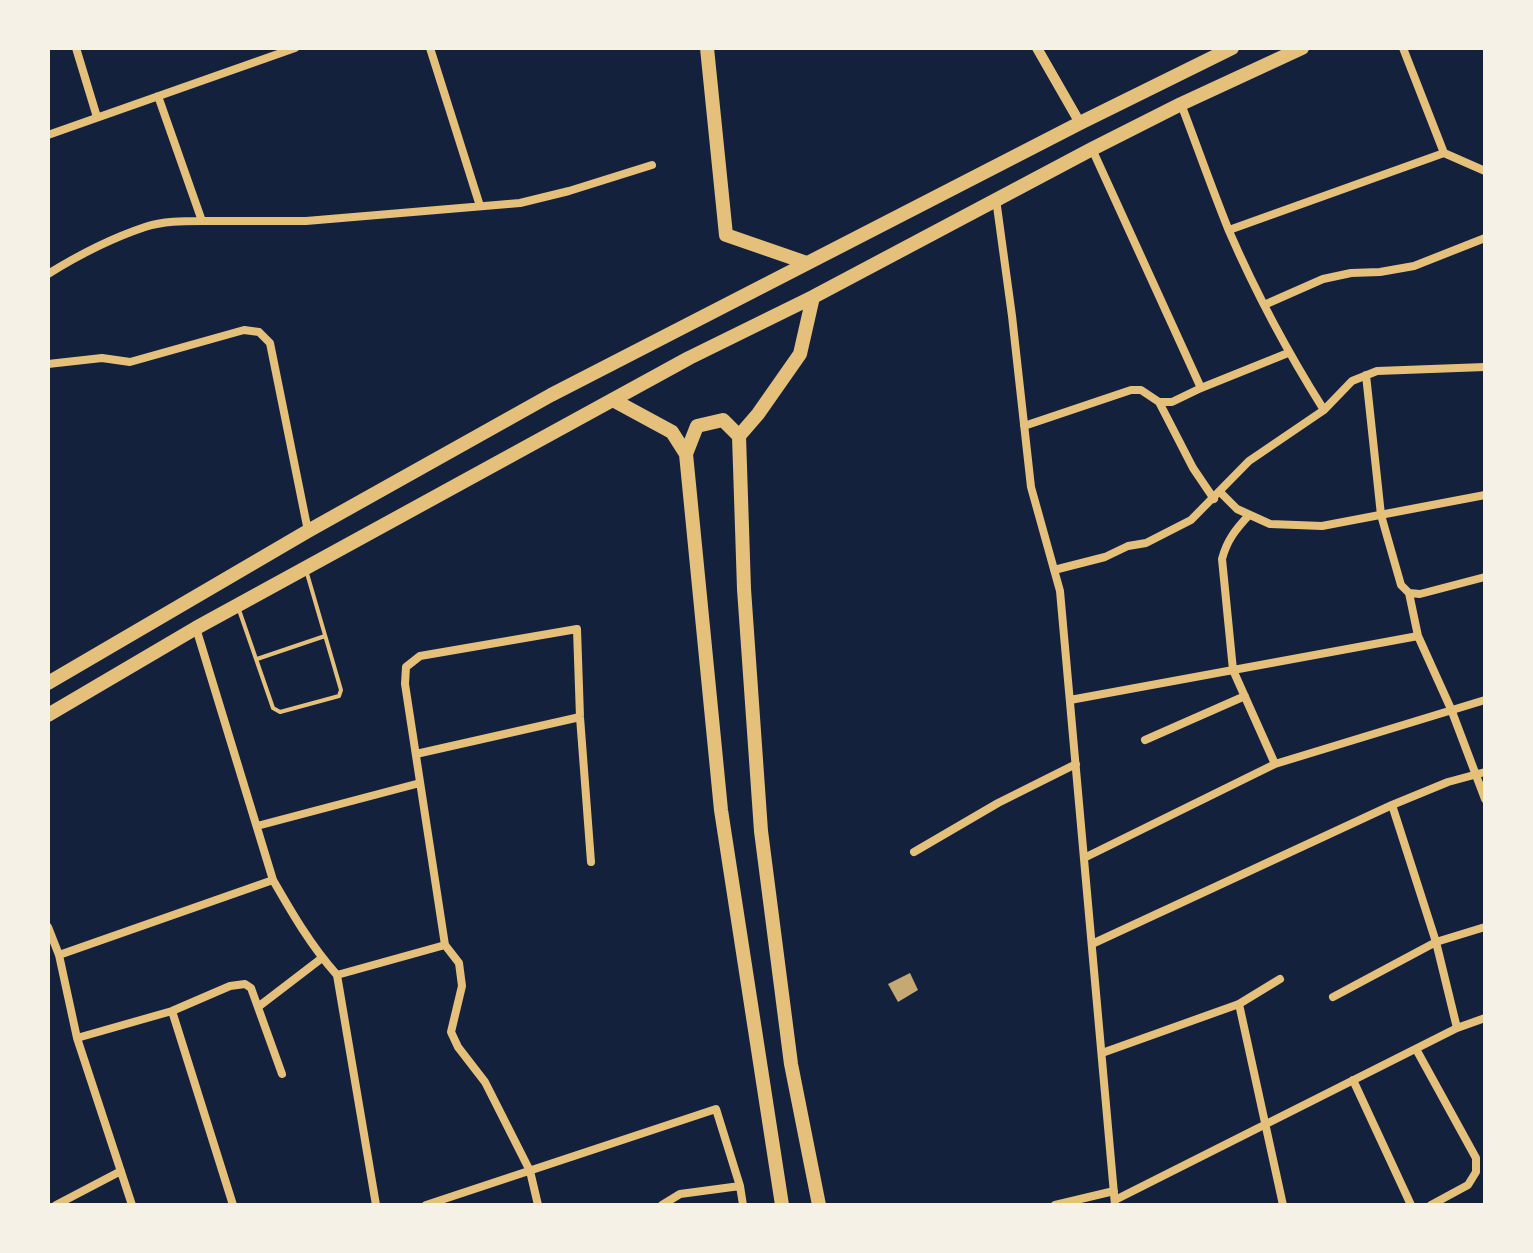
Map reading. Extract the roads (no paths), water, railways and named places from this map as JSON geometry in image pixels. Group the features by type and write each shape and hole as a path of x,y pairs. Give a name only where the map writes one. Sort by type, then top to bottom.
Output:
{"main road":[{"path":"707,48 726,235 807,263"},
{"path":"48,715 237,605 689,358 813,297 1092,149 1302,48"},
{"path":"48,683 308,531 551,395 1224,50"},
{"path":"813,297 800,354 739,436 744,589 761,831 791,1064 819,1205"},
{"path":"613,400 672,432 686,454 721,810 782,1205"},
{"path":"686,454 697,426 723,420 739,436"}],"street":[{"path":"76,48 97,117"},
{"path":"48,135 295,48"},
{"path":"430,48 480,206"},
{"path":"1037,48 1080,123"},
{"path":"1403,48 1444,153"},
{"path":"158,96 202,221"},
{"path":"1181,104 1229,230 1264,305 1288,353 1324,410"},
{"path":"1092,149 1201,388"},
{"path":"1229,230 1444,153 1485,171"},
{"path":"48,274 79,255 146,227 176,221 306,221 520,203 652,165"},
{"path":"996,199 1031,487 1060,591 1115,1199"},
{"path":"1264,305 1323,279 1414,266 1485,238"},
{"path":"48,364 102,358 130,362 244,330 259,332 270,343 308,531"},
{"path":"1159,402 1172,402 1288,353"},
{"path":"1054,570 1146,543 1191,520 1249,461 1324,410 1352,381 1377,371 1485,367"},
{"path":"1366,375 1381,515 1401,585 1409,593 1418,636 1480,773 1485,799"},
{"path":"1024,426 1131,390 1141,390 1159,402 1193,468 1217,496 1270,524 1322,526 1485,495"},
{"path":"1249,515 1231,534 1222,559 1233,670 1275,764"},
{"path":"1409,593 1420,594 1485,577"},
{"path":"196,628 273,880 322,958 337,975 376,1205"},
{"path":"538,1205 530,1171 485,1082 458,1047 451,1032 462,986 459,963 445,945 405,684 406,667 420,656 577,629 591,862"},
{"path":"1070,700 1418,636"},
{"path":"1145,740 1245,696"},
{"path":"1084,858 1275,764 1485,700"},
{"path":"416,754 580,717"},
{"path":"914,852 998,803 1076,764"},
{"path":"1092,944 1392,805 1448,782 1480,773"},
{"path":"257,826 420,783"},
{"path":"1392,805 1436,942 1457,1028"},
{"path":"59,955 273,880"},
{"path":"48,927 59,955 77,1038 132,1205"},
{"path":"1333,997 1436,942 1485,927"},
{"path":"337,975 445,945"},
{"path":"258,1007 322,958"},
{"path":"1102,1053 1239,1004 1280,979"},
{"path":"77,1038 172,1011 230,986 245,984 251,988 282,1074"},
{"path":"1239,1004 1283,1205"},
{"path":"172,1011 233,1205"},
{"path":"1055,1205 1115,1199 1457,1028 1485,1018"},
{"path":"1416,1049 1476,1158 1476,1172 1468,1185 1431,1205"},
{"path":"1353,1080 1411,1205"},
{"path":"426,1205 716,1109 743,1205"},
{"path":"56,1205 121,1171"},
{"path":"662,1205 680,1194 740,1186"}],"lane":[{"path":"237,605 273,708 280,712 339,696 341,690 305,568"},
{"path":"257,659 325,636"}]}
